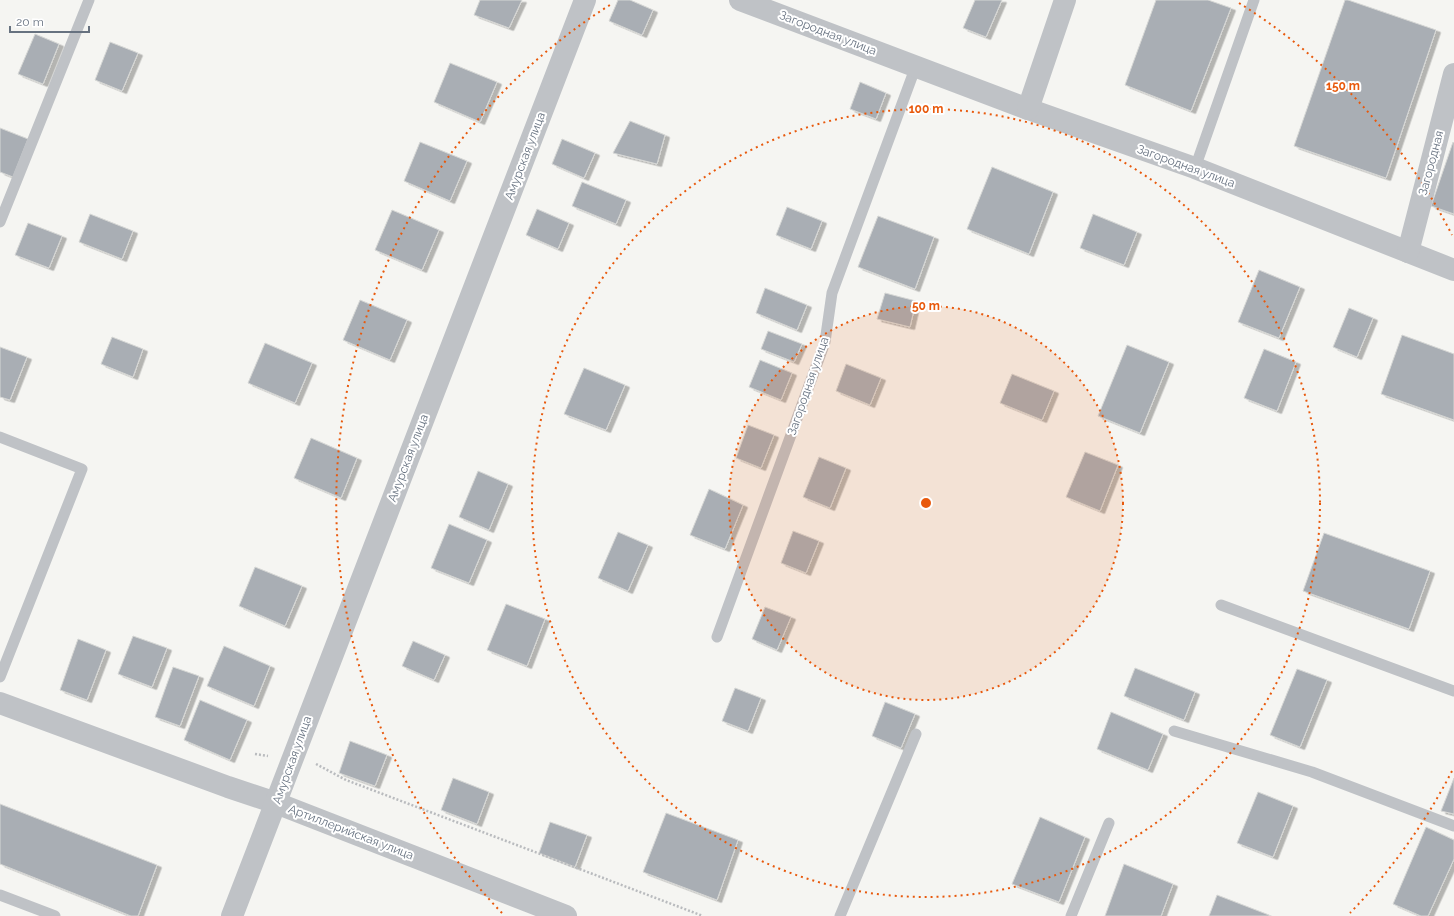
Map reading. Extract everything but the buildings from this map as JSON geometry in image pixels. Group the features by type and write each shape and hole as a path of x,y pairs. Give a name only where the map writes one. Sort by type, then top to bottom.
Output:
{"street":[{"name":"Амурская улица","path":"232,916 585,0"},
{"name":"Загородная улица","path":"740,0 1028,109 1195,168 1454,270"},
{"path":"1028,109 1065,0"},
{"name":"Загородная","path":"1408,252 1454,74"},
{"name":"Артиллерийская улица","path":"0,703 228,787 276,803 566,916"}],"lane":[{"path":"0,222 89,0"},
{"path":"1195,168 1254,0"},
{"name":"Загородная улица","path":"718,637 825,342 832,293 916,66"},
{"path":"0,437 82,469 0,677"},
{"path":"1221,606 1454,691"},
{"path":"1174,731 1312,772 1454,826"},
{"path":"840,916 916,734"},
{"path":"1071,916 1109,823"},
{"path":"0,895 55,916"}],"path":[{"path":"255,754 317,764 346,780 703,916"}]}
